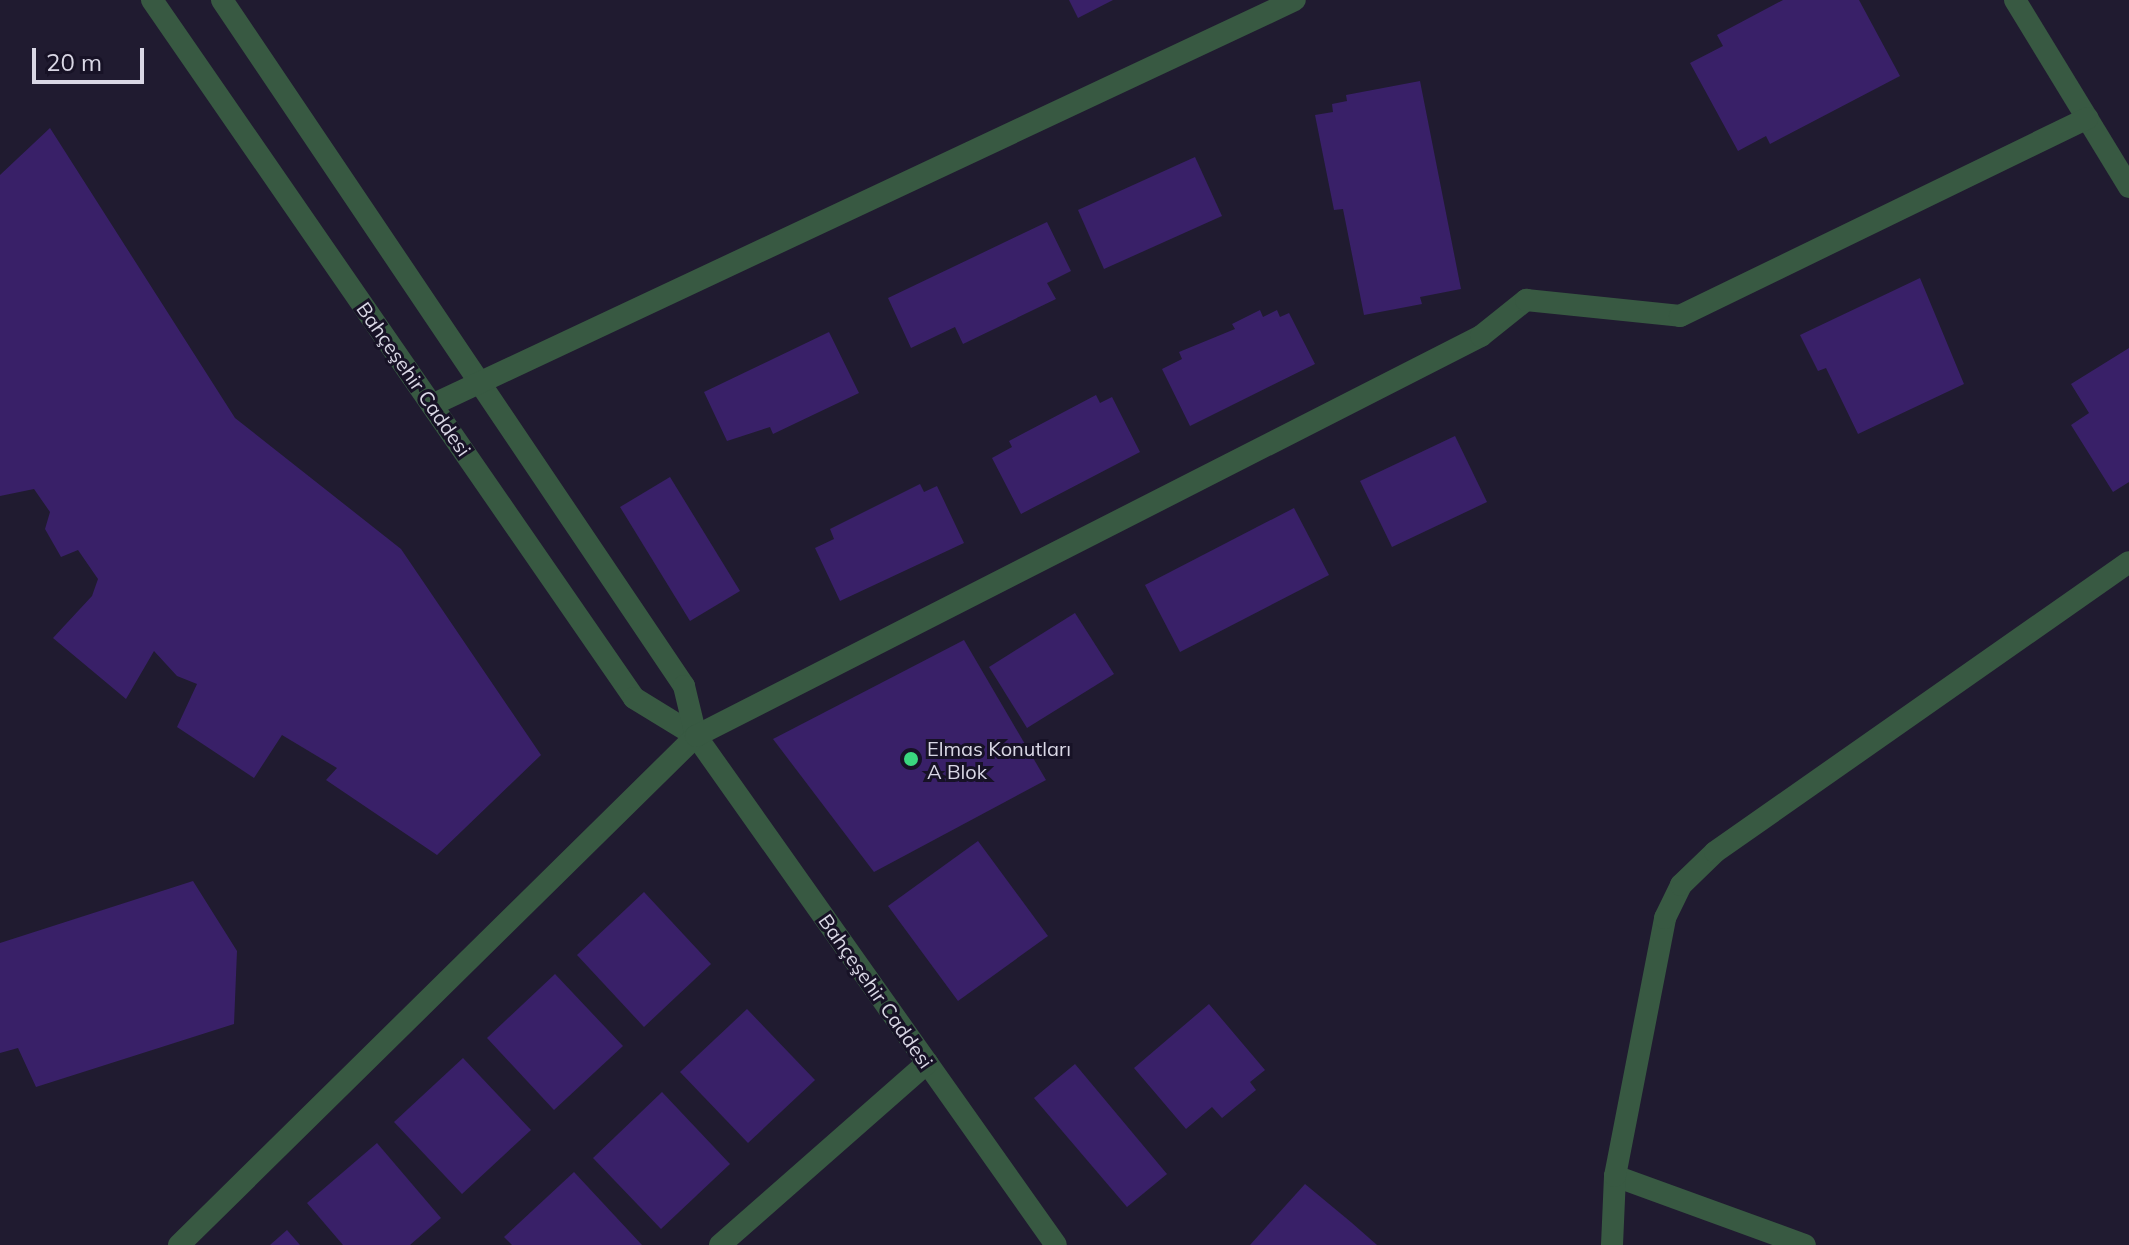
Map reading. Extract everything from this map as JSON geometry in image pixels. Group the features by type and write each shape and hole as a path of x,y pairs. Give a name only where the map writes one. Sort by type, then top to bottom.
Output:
{"street":[{"name":"Bahçeşehir Caddesi","path":"152,0 634,698 696,736"},
{"name":"Bahçeşehir Caddesi","path":"222,0 684,686 696,736 1056,1245"},
{"path":"432,405 1295,0"},
{"path":"2015,0 2129,187"},
{"path":"179,1245 696,736 1481,336 1526,300 1680,316 2087,118"},
{"path":"1612,1245 1615,1176 1665,918 1681,885 1715,852 2129,562"},
{"path":"720,1245 927,1063"},
{"path":"1615,1176 1805,1245"}],"building":[{"path":"1069,0 1113,0 1078,18"},
{"path":"1783,0 1859,0 1900,76 1770,144 1766,136 1738,151 1690,63 1723,46 1717,35"},
{"path":"1420,81 1461,289 1420,297 1422,304 1364,315 1343,209 1334,210 1315,115 1333,112 1332,104 1347,101 1346,95"},
{"path":"50,128 235,418 401,549 541,755 437,855 326,780 337,768 282,735 254,778 177,727 197,684 177,676 154,651 126,699 53,638 92,596 98,579 78,550 61,557 45,529 50,512 34,489 0,496 0,175"},
{"path":"1195,157 1222,216 1104,269 1078,210"},
{"path":"1047,222 1071,271 1047,283 1056,299 963,344 955,327 911,348 888,298"},
{"path":"1920,278 1964,384 1858,434 1826,368 1818,371 1800,335"},
{"path":"1260,310 1263,317 1277,310 1280,317 1289,313 1315,364 1190,426 1162,369 1182,359 1179,352 1235,329 1232,324"},
{"path":"829,332 859,393 773,434 770,427 727,441 704,392"},
{"path":"2129,348 2129,482 2113,492 2071,425 2089,413 2071,384"},
{"path":"1096,395 1100,403 1112,397 1140,452 1021,514 992,458 1012,447 1009,441"},
{"path":"1455,436 1487,502 1392,547 1360,481"},
{"path":"670,477 740,591 690,621 620,507"},
{"path":"920,484 924,492 937,486 964,543 840,601 815,548 834,539 830,529"},
{"path":"1294,508 1329,575 1180,652 1145,585"},
{"path":"1075,613 1114,674 1027,728 989,667"},
{"name":"Elmas Konutları A Blok","path":"964,640 1046,780 874,872 773,739"},
{"path":"978,841 1048,936 958,1001 888,906"},
{"path":"193,881 237,951 234,1024 36,1087 18,1048 0,1053 0,943"},
{"path":"644,892 711,964 644,1027 577,955"},
{"path":"555,974 623,1046 554,1110 487,1038"},
{"path":"1209,1004 1265,1070 1250,1082 1256,1090 1222,1118 1212,1107 1186,1129 1134,1068"},
{"path":"747,1009 815,1080 748,1143 680,1072"},
{"path":"463,1058 531,1130 462,1194 394,1122"},
{"path":"1075,1064 1167,1174 1127,1207 1034,1098"},
{"path":"662,1092 730,1164 661,1229 593,1158"},
{"path":"377,1143 441,1218 410,1245 343,1245 307,1203"},
{"path":"574,1172 642,1245 512,1245 504,1237"},
{"path":"1305,1184 1352,1223 1377,1245 1250,1245"},
{"path":"287,1230 300,1245 270,1245"}],"place":[{"name":"Elmas Konutları A Blok","path":"911,759"}]}
